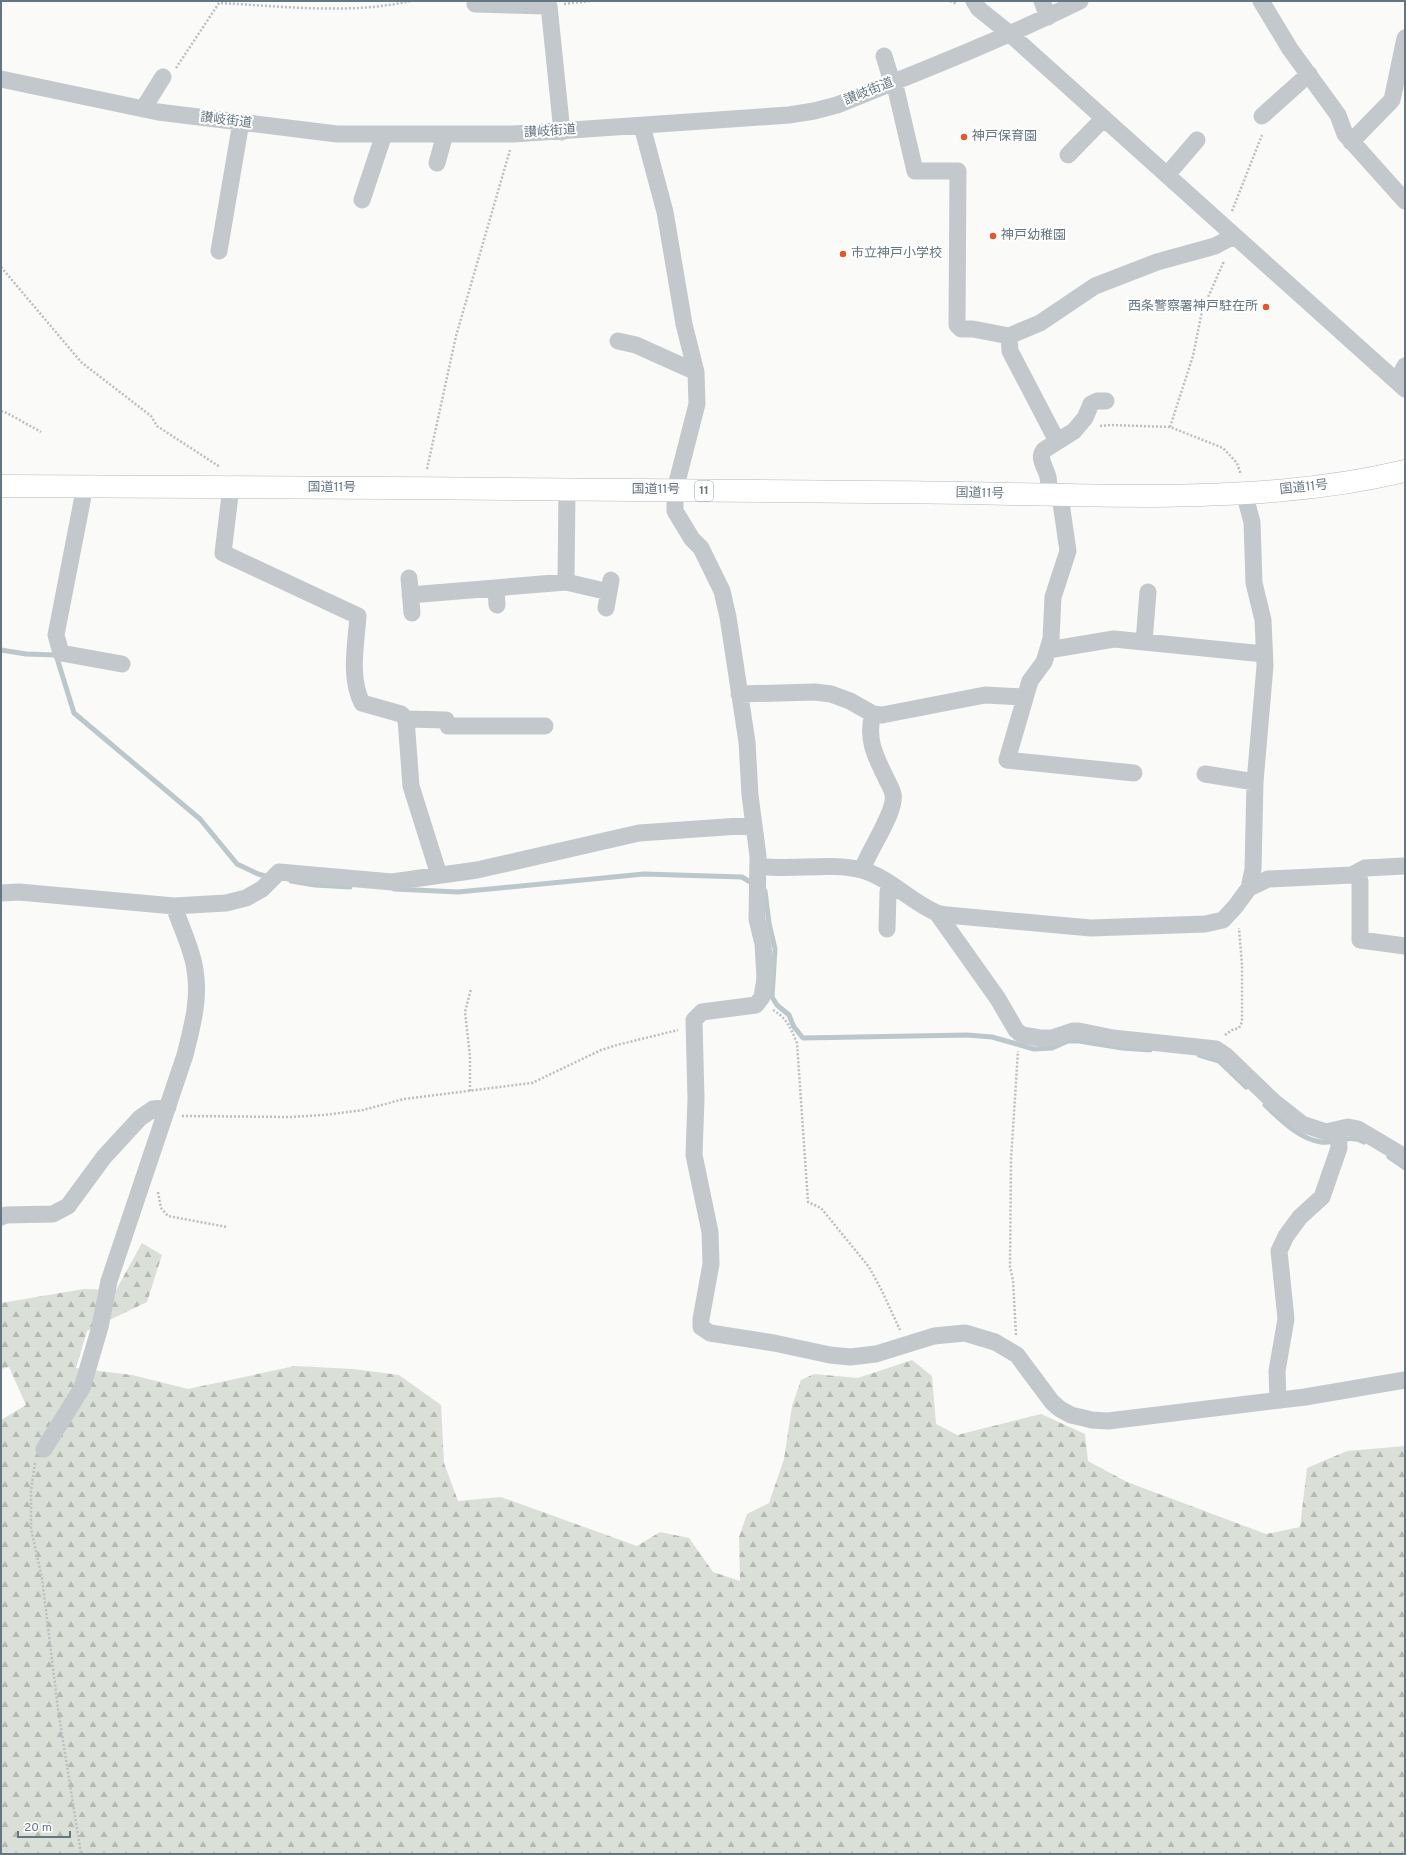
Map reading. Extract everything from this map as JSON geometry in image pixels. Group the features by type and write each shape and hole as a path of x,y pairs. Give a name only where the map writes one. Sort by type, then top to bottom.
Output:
{"highway":[{"name":"国道11号","path":"1,486 675,490 1055,496 1244,494 1364,481 1405,471"}],"street":[{"path":"974,1 979,9 1010,34 1401,385 1405,366"},
{"path":"1042,1 1048,17"},
{"name":"讃岐街道","path":"1,79 143,109 337,134 514,134 562,132 789,115 814,111 837,105 894,82 1010,34 1080,1"},
{"path":"1261,1 1290,49 1338,115 1345,134 1405,201"},
{"path":"475,4 549,6 562,132"},
{"path":"1351,142 1392,100 1405,38"},
{"path":"884,56 894,82 915,171 958,171 957,325 961,329 973,329 1009,336 1040,323 1096,286 1157,262 1215,246 1230,232"},
{"path":"1262,116 1308,74"},
{"path":"143,109 163,77"},
{"path":"1068,155 1104,118"},
{"path":"219,251 242,122"},
{"path":"642,126 665,212 684,324 696,372 697,404 675,490 675,512 692,539 701,548 722,591 728,618 747,742 750,796 758,866 757,919 763,944 765,978 762,997 756,1005 702,1012 694,1020 696,1099 694,1155 710,1232 710,1264 701,1327 710,1332 774,1343 830,1355 850,1356 876,1354 939,1335 965,1333 995,1342 1017,1355 1052,1402 1071,1415 1092,1420 1108,1421 1305,1397 1405,1380"},
{"path":"362,200 384,134"},
{"path":"437,163 445,134"},
{"path":"1167,175 1197,140"},
{"path":"1009,336 1010,351 1057,441"},
{"path":"618,341 636,345 696,372"},
{"path":"1106,401 1097,401 1091,404 1085,418 1074,431 1041,453 1041,458 1055,496 1068,551 1053,597 1051,639 1048,650 1044,662 1030,682 1007,760 1134,773"},
{"path":"85,486 56,635 61,653 122,664"},
{"path":"231,487 223,553 358,616 354,676 356,692 362,703 401,714 406,719 411,786 440,875"},
{"path":"566,582 567,490"},
{"path":"937,913 1091,928 1205,924 1222,920 1229,914 1249,888 1253,869 1255,782 1265,666 1263,620 1254,583 1252,522 1244,494"},
{"path":"409,578 412,613"},
{"path":"410,595 566,582 610,586 606,608"},
{"path":"496,588 497,605"},
{"path":"1144,642 1148,592"},
{"path":"1048,650 1114,639 1264,654"},
{"path":"739,694 815,692 831,694 850,701 874,714 882,714 985,695 1025,697"},
{"path":"862,870 865,860 891,809 894,795 874,753 870,726 874,714"},
{"path":"406,719 446,720 448,726 546,726"},
{"path":"1205,774 1255,782"},
{"path":"1,893 18,892 174,906 226,903 246,898 262,889 279,872 392,882 477,870 639,833 754,826"},
{"path":"758,866 777,869 833,867 862,870 890,884 937,913 998,998 1016,1030 1022,1035 1052,1038 1079,1030 1113,1038 1216,1049 1225,1055 1274,1102 1302,1124 1326,1132 1348,1127 1358,1129 1405,1157"},
{"path":"1249,888 1268,879 1352,875 1365,868 1405,866"},
{"path":"1358,872 1360,882 1360,940 1405,946"},
{"path":"887,929 888,892 890,884"},
{"path":"44,1448 82,1388 100,1327 110,1281 187,1048 194,1020 196,994 195,969 174,906"},
{"path":"1,1217 53,1214 68,1206 104,1157 140,1118 153,1109 166,1111"},
{"path":"1278,1400 1277,1371 1286,1319 1279,1251 1286,1236 1300,1217 1322,1197 1339,1148 1338,1130"}],"path":[{"path":"163,77 171,75 219,4 368,7 411,1"},
{"path":"549,6 590,1"},
{"path":"423,489 456,336 514,134"},
{"path":"1170,427 1193,356 1202,311 1217,280 1230,232 1262,135"},
{"path":"1,267 81,362 151,416 156,426 233,476 231,487"},
{"path":"1,411 41,432"},
{"path":"1074,431 1110,425 1170,427 1223,448 1237,463 1240,470 1244,494"},
{"path":"1216,1049 1225,1036 1232,1030 1238,1028 1242,1022 1242,965 1239,925 1229,914"},
{"path":"470,1091 470,1056 465,1012 471,989"},
{"path":"758,1002 782,1015 788,1023 797,1043 808,1202 821,1208 869,1267 882,1291 901,1333 911,1343"},
{"path":"166,1111 291,1117 324,1115 363,1110 404,1099 532,1083 601,1050 694,1026"},
{"path":"1017,1355 1013,1280 1010,1267 1011,1160 1018,1052 1022,1035"},
{"path":"158,1190 161,1208 168,1216 227,1227"},
{"path":"44,1448 34,1465 31,1491 30,1529 42,1578 58,1709 81,1854"}],"green space":[{"path":"142,1243 162,1255 147,1302 87,1331 76,1368 132,1375 188,1389 295,1366 353,1369 399,1375 441,1405 444,1463 458,1501 501,1497 637,1546 660,1532 689,1538 713,1572 740,1581 739,1537 747,1514 769,1503 784,1459 792,1406 801,1380 814,1374 858,1378 912,1360 932,1376 936,1424 957,1435 1041,1414 1085,1434 1088,1461 1127,1482 1266,1534 1300,1527 1307,1468 1347,1451 1405,1446 1405,1595 1403,1596 1405,1599 1405,1854 1,1854 1,1420 26,1405 9,1367 1,1369 1,1303 84,1289 116,1290"}],"waterway":[{"path":"1,650 26,654 56,655 74,713 200,819 237,864 258,874 269,877"},
{"path":"394,889 458,892 644,874 742,877 755,885"},
{"path":"291,881 315,885 350,887"},
{"path":"765,891 769,923 775,949 772,997 777,1005 789,1015 794,1027 803,1038 967,1035 992,1037 1034,1049 1052,1048 1068,1041 1079,1041 1122,1048 1150,1050"},
{"path":"1199,1055 1219,1061 1246,1087"},
{"path":"1265,1105 1290,1128 1313,1140 1332,1142 1353,1138 1364,1142"},
{"path":"1389,1157 1405,1168"}],"place":[{"name":"神戸保育園","path":"964,137"},
{"name":"神戸幼稚園","path":"993,236"},
{"name":"市立神戸小学校","path":"843,254"},
{"name":"西条警察署神戸駐在所","path":"1266,307"}]}
